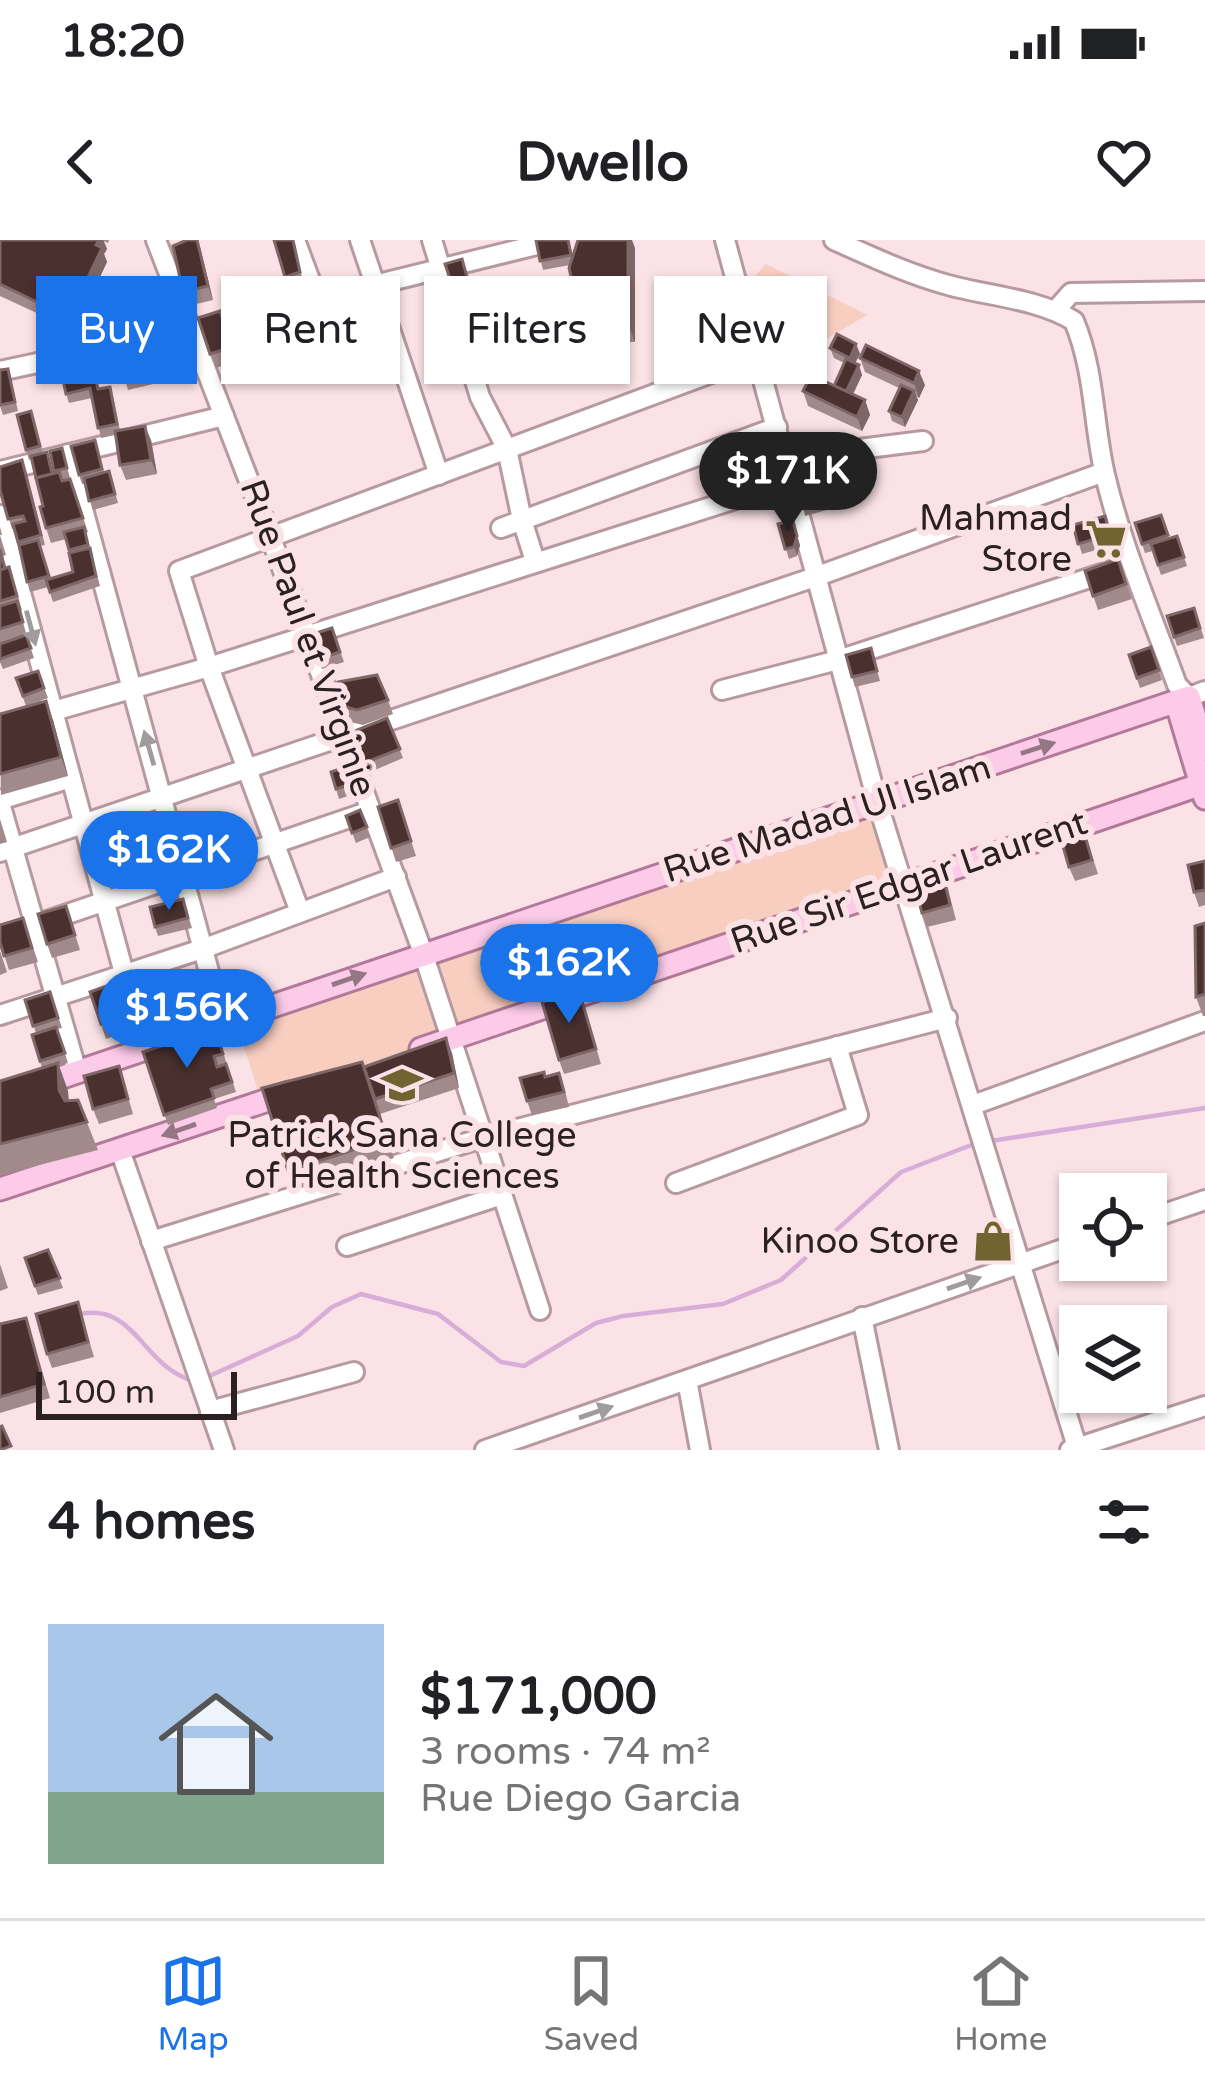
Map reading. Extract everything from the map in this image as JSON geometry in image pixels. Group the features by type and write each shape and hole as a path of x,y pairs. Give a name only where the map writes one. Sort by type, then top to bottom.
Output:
{"main road":[{"path":"1187,694 1205,750"},
{"path":"1187,694 1204,789"},
{"name":"Rue Madad Ul Islam","path":"0,1098 1187,694"},
{"name":"Rue Sir Edgar Laurent","path":"406,1054 903,884 1204,789"},
{"path":"0,1189 318,1083"}],"street":[{"name":"Rue Paul et Virginie","path":"156,240 170,276"},
{"path":"295,240 308,276"},
{"path":"360,240 372,276"},
{"path":"432,240 480,397 507,449 535,561"},
{"path":"400,279 510,246 557,240"},
{"path":"725,240 735,276"},
{"path":"834,240 944,284 1056,310 1074,321 1096,400 1104,472 1132,564 1187,694"},
{"path":"1056,310 1071,293 1205,291"},
{"name":"Rue Paul et Virginie","path":"197,346 423,953 540,1310"},
{"path":"400,359 439,475"},
{"path":"0,371 36,363"},
{"path":"300,912 209,667 179,571 682,384"},
{"path":"765,384 877,801 1075,1449 1205,1406"},
{"path":"0,471 224,416"},
{"path":"501,528 777,427"},
{"path":"785,458 922,441"},
{"path":"68,454 223,1023"},
{"path":"7,849 815,577 1104,472"},
{"path":"0,726 209,667 792,482"},
{"path":"0,515 145,1051"},
{"path":"722,690 838,660 1132,564"},
{"path":"71,778 0,801 7,849 35,925 77,1072"},
{"path":"0,937 372,811"},
{"path":"0,1015 205,948 395,877"},
{"path":"152,1241 482,1138 947,1018"},
{"path":"973,1105 1205,1021"},
{"path":"676,1183 858,1115 837,1046"},
{"path":"120,1150 224,1450"},
{"path":"347,1246 502,1195"},
{"path":"1167,1213 1205,1200"},
{"path":"485,1450 1059,1250"},
{"path":"862,1318 889,1450"},
{"path":"207,1402 354,1372"},
{"path":"687,1380 700,1450"}],"shaded area":[{"path":"766,264 790,276 755,276"},
{"path":"827,295 867,315 827,339"},
{"path":"872,808 896,877 459,1029 435,954"},
{"path":"423,962 447,1037 261,1100 237,1025"}],"building":[{"path":"0,240 99,240 96,245 102,248 89,276 36,276 36,302 0,284"},
{"path":"197,240 208,286 197,289 197,276 180,276 173,246"},
{"path":"274,240 293,240 300,272 285,276"},
{"path":"536,240 568,240 571,255 540,261"},
{"path":"578,240 628,240 628,276 571,276"},
{"path":"462,259 467,276 449,276 445,264"},
{"path":"220,311 221,350 210,354 198,318"},
{"path":"837,334 856,344 850,358 830,348"},
{"path":"866,345 919,371 914,383 860,358"},
{"path":"846,359 859,365 846,392 834,386"},
{"path":"8,369 15,402 0,405 0,370"},
{"path":"827,382 865,400 857,417 803,391 806,384"},
{"path":"64,384 110,387 117,424 98,428 90,388 66,394"},
{"path":"901,385 914,391 902,417 889,411"},
{"path":"31,411 40,446 26,450 17,415"},
{"path":"145,426 151,460 120,465 115,431"},
{"path":"95,440 102,469 79,475 71,446"},
{"path":"62,448 67,468 54,471 50,451"},
{"path":"816,449 830,498 802,506 795,481 812,476 797,477 791,455"},
{"path":"47,452 52,474 36,478 31,456"},
{"path":"22,460 41,535 18,542 13,524 25,521 23,516 8,519 0,467"},
{"path":"109,471 115,494 89,501 84,478"},
{"path":"59,472 62,481 70,479 83,518 46,528 36,478"},
{"path":"1161,515 1168,535 1142,544 1135,523"},
{"path":"1105,516 1110,535 1078,544 1073,525"},
{"path":"793,521 794,547 785,549 778,524"},
{"path":"84,527 88,545 69,550 64,532"},
{"path":"1177,536 1184,557 1158,565 1151,544"},
{"path":"38,540 49,576 27,582 19,545"},
{"path":"90,548 96,576 50,592 46,580 73,572 69,553"},
{"path":"1118,559 1126,584 1093,596 1085,571"},
{"path":"9,567 17,596 0,601 0,570"},
{"path":"17,601 23,622 0,629 0,606"},
{"path":"1194,608 1200,628 1174,637 1167,616"},
{"path":"332,628 340,652 318,659 310,635"},
{"path":"26,635 31,648 0,659 0,644"},
{"path":"1151,647 1159,670 1137,678 1129,655"},
{"path":"871,648 877,671 852,677 846,655"},
{"path":"38,671 44,688 23,696 16,678"},
{"path":"377,675 388,700 357,710 337,705 338,682"},
{"path":"46,701 61,757 0,774 0,714"},
{"path":"387,718 400,749 359,765 347,734"},
{"path":"346,767 351,784 336,789 331,772"},
{"path":"398,800 411,841 391,848 378,807"},
{"path":"360,810 367,827 352,833 346,816"},
{"path":"1081,822 1092,860 1069,867 1058,829"},
{"path":"1205,861 1205,890 1194,892 1188,865"},
{"path":"941,867 950,905 922,913 912,874"},
{"path":"183,899 188,918 155,927 150,907"},
{"path":"66,906 75,935 47,944 38,914"},
{"path":"23,918 32,948 4,956 0,925"},
{"path":"1205,923 1205,994 1196,997 1195,926"},
{"path":"118,982 129,1014 101,1024 90,992"},
{"path":"579,991 596,1049 559,1060 542,1002"},
{"path":"50,992 58,1018 33,1026 25,1000"},
{"path":"56,1027 65,1053 40,1061 32,1035"},
{"path":"215,1028 223,1054 214,1056 217,1067 226,1064 232,1082 211,1089 214,1098 164,1115 143,1052"},
{"path":"446,1038 454,1073 375,1099 364,1067"},
{"path":"362,1062 387,1139 288,1171 262,1088"},
{"path":"58,1063 59,1090 65,1101 78,1100 87,1122 0,1144 0,1081"},
{"path":"119,1066 128,1099 93,1109 84,1076"},
{"path":"544,1072 545,1077 559,1073 564,1092 527,1101 520,1078"},
{"path":"48,1250 60,1278 35,1286 25,1258"},
{"path":"78,1302 88,1342 47,1354 36,1314"},
{"path":"26,1318 44,1384 0,1397 0,1324"},
{"path":"0,1427 11,1446 0,1450"}],"waterway":[{"path":"991,1141 1205,1108"},
{"path":"205,1378 298,1336 332,1307 361,1294 438,1314 501,1362 524,1366 596,1323 723,1304 781,1280 901,1172 974,1144"},
{"path":"76,1315 112,1317 162,1363 194,1381"}],"place":[{"name":"Mahmad Store","path":"1106,539"},
{"name":"Patrick Sana College of Health Sciences","path":"402,1085"},
{"name":"Kinoo Store","path":"993,1241"}]}
